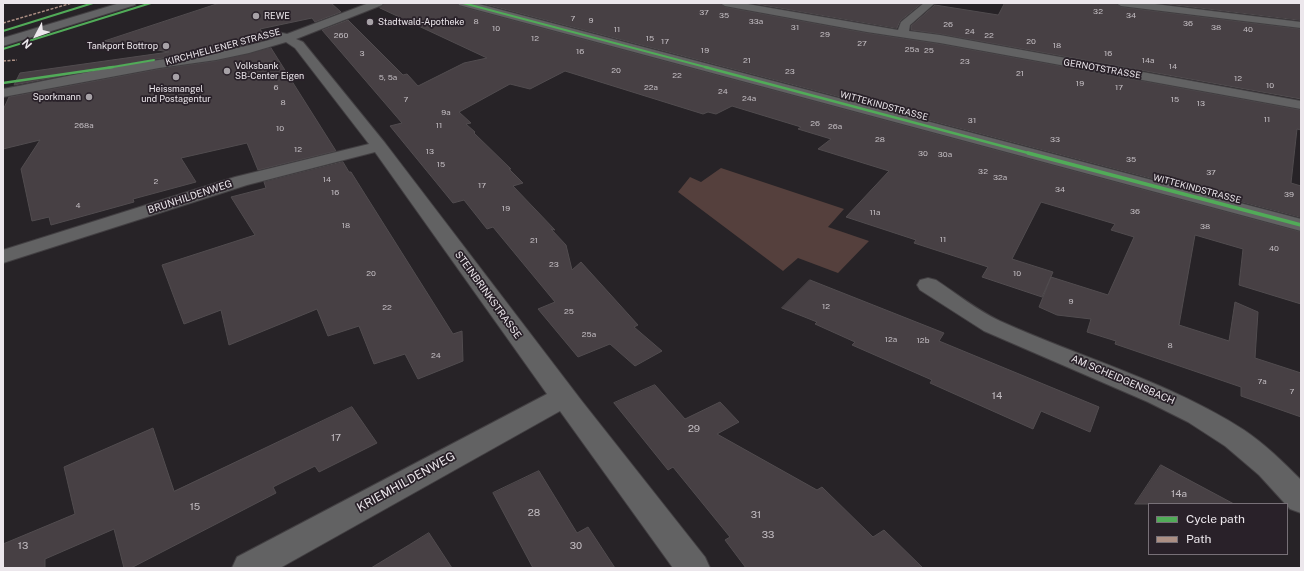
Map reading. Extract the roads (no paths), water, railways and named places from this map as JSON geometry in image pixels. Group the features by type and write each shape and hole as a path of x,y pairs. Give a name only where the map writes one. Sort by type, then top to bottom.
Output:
{"main road":[{"path":"6,29 93,3"},
{"path":"3,42 130,3"}],"street":[{"name":"KIRCHHELLENER STRASSE","path":"3,93 159,64 183,62 269,44 280,36 354,3"},
{"name":"KIRCHHELLENER STRASSE","path":"280,36 378,3"},
{"name":"WITTEKINDSTRASSE","path":"463,3 1301,225"},
{"name":"GERNOTSTRASSE","path":"725,3 1301,105"},
{"path":"904,34 905,24 930,3"},
{"path":"1122,3 1301,25"},
{"name":"STEINBRINKSTRASSE","path":"280,36 299,45 379,146 564,397 693,568"},
{"name":"BRUNHILDENWEG","path":"3,257 241,181 379,146"},
{"name":"AM SCHEIDGENSBACH","path":"928,285 991,325 1160,394 1194,413 1228,433 1264,461 1301,500"},
{"name":"KRIEMHILDENWEG","path":"249,568 564,397"}],"place":[{"name":"REWE","path":"256,16"},
{"name":"Stadtwald-Apotheke","path":"370,22"},
{"name":"Tankport Bottrop","path":"166,46"},
{"name":"Volksbank SB-Center Eigen","path":"227,71"},
{"name":"Heissmangel und Postagentur","path":"176,77"},
{"name":"Sporkmann","path":"89,97"}]}
